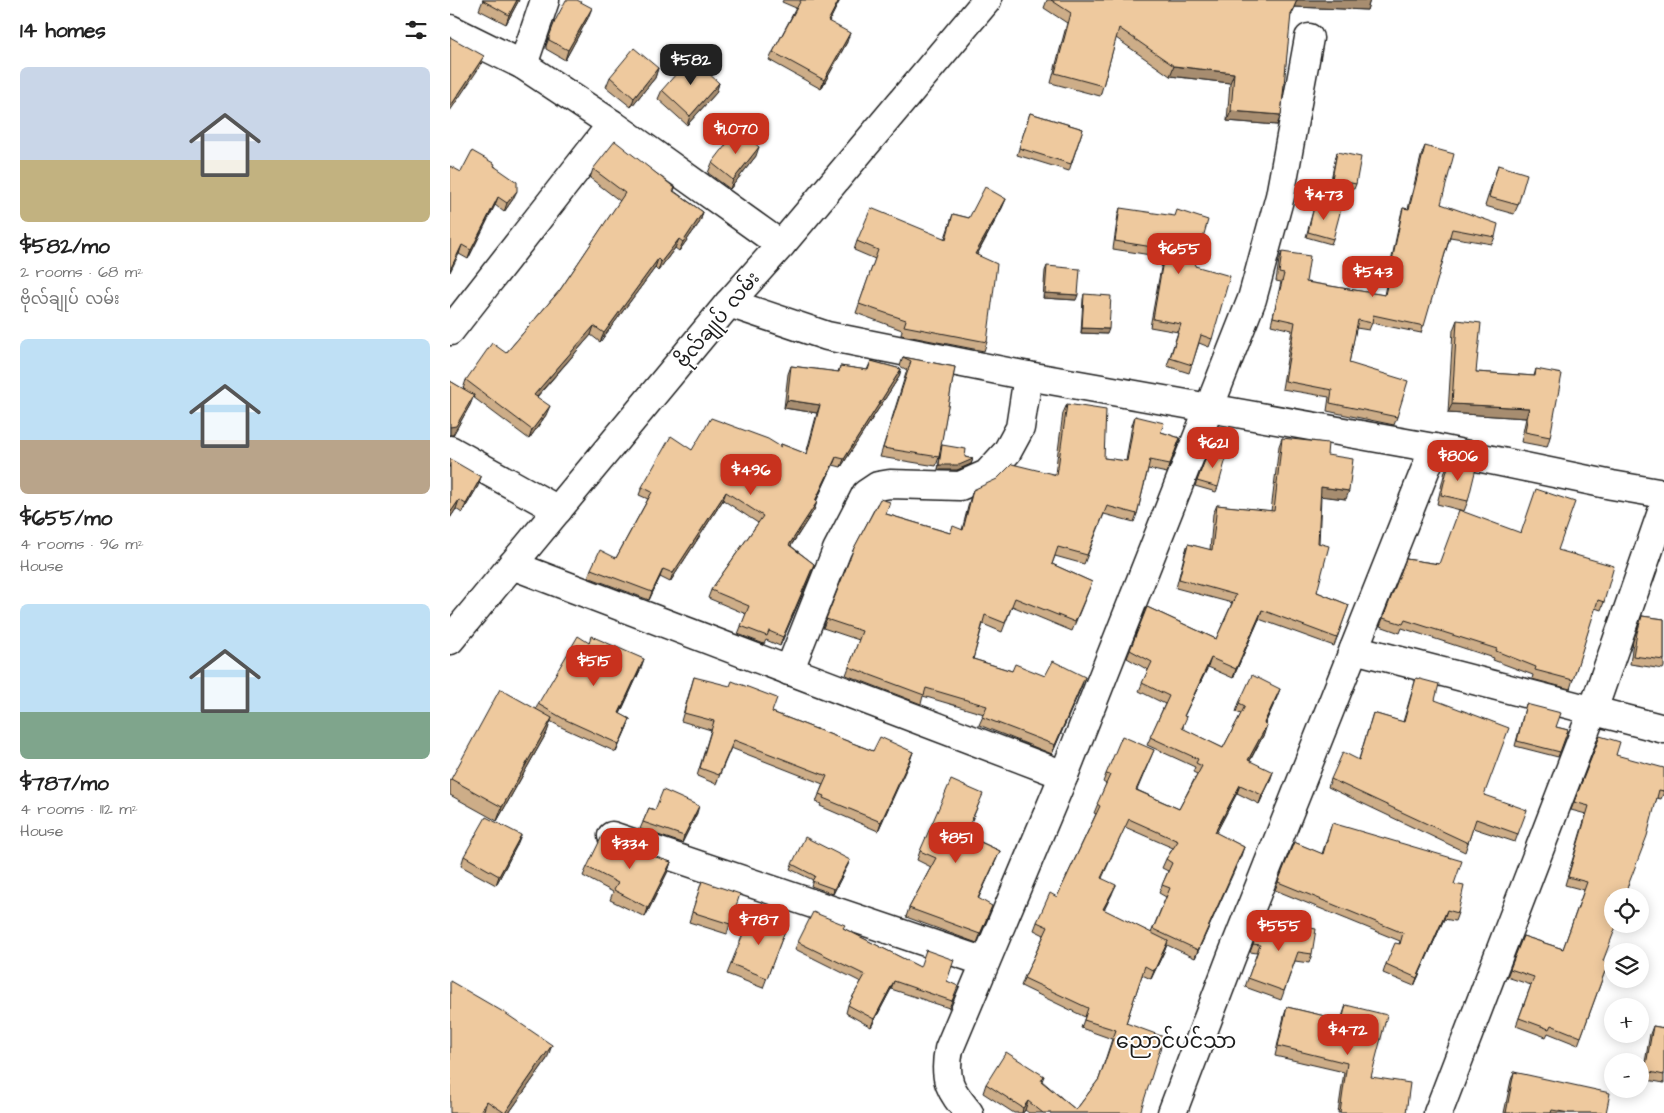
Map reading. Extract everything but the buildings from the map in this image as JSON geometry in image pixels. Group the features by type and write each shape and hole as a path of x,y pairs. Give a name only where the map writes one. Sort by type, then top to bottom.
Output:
{"street":[{"path":"523,65 545,0"},
{"name":"ဗိုလ်ချုပ် လမ်း","path":"450,640 729,304 987,0"},
{"path":"450,29 523,65 612,124 781,245"},
{"path":"968,1113 951,1092 946,1066 949,1050 1064,775 1252,299 1280,196 1309,38"},
{"path":"450,331 612,124"},
{"path":"729,304 827,336 1028,376 1434,448 1612,486 1664,494"},
{"path":"790,671 837,550 866,494 878,486 890,484 960,486 986,474 1007,452 1020,428 1028,376"},
{"path":"1172,1113 1231,958 1434,448"},
{"path":"450,450 558,510"},
{"path":"1438,1113 1593,710 1664,506"},
{"path":"512,565 1064,775"},
{"path":"1354,649 1664,729"},
{"path":"612,836 985,962"}],"district":[{"name":"ညောင်ပင်သာ","path":"1176,1041"}]}
